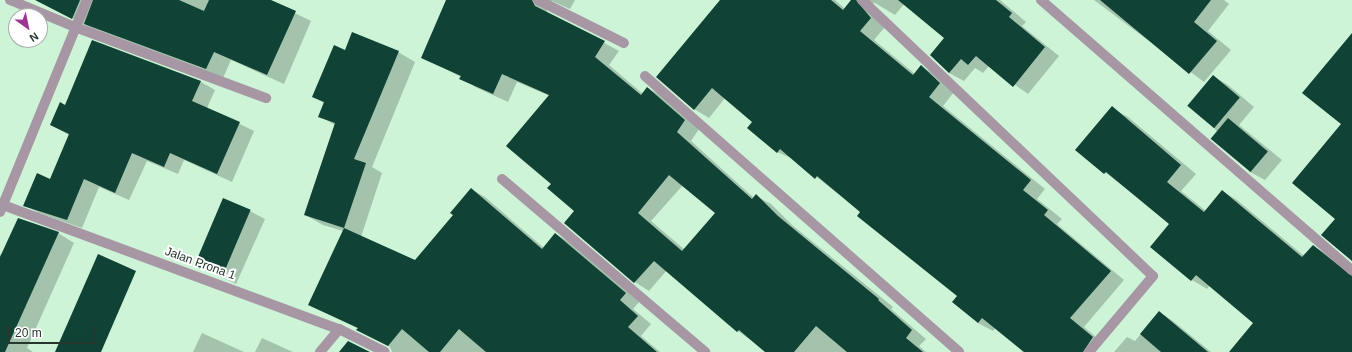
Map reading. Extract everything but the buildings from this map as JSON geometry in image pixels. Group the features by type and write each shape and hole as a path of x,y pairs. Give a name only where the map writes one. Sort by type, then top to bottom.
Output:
{"street":[{"path":"10,0 75,28 266,98"},
{"path":"1,208 87,0"},
{"path":"538,0 624,43"},
{"path":"862,0 1153,276 1089,352"},
{"path":"1041,0 1352,270"},
{"path":"645,76 959,352"},
{"path":"502,179 704,352"},
{"name":"Jalan Prona 1","path":"1,208 339,329 385,352"},
{"path":"320,352 339,329"}]}
